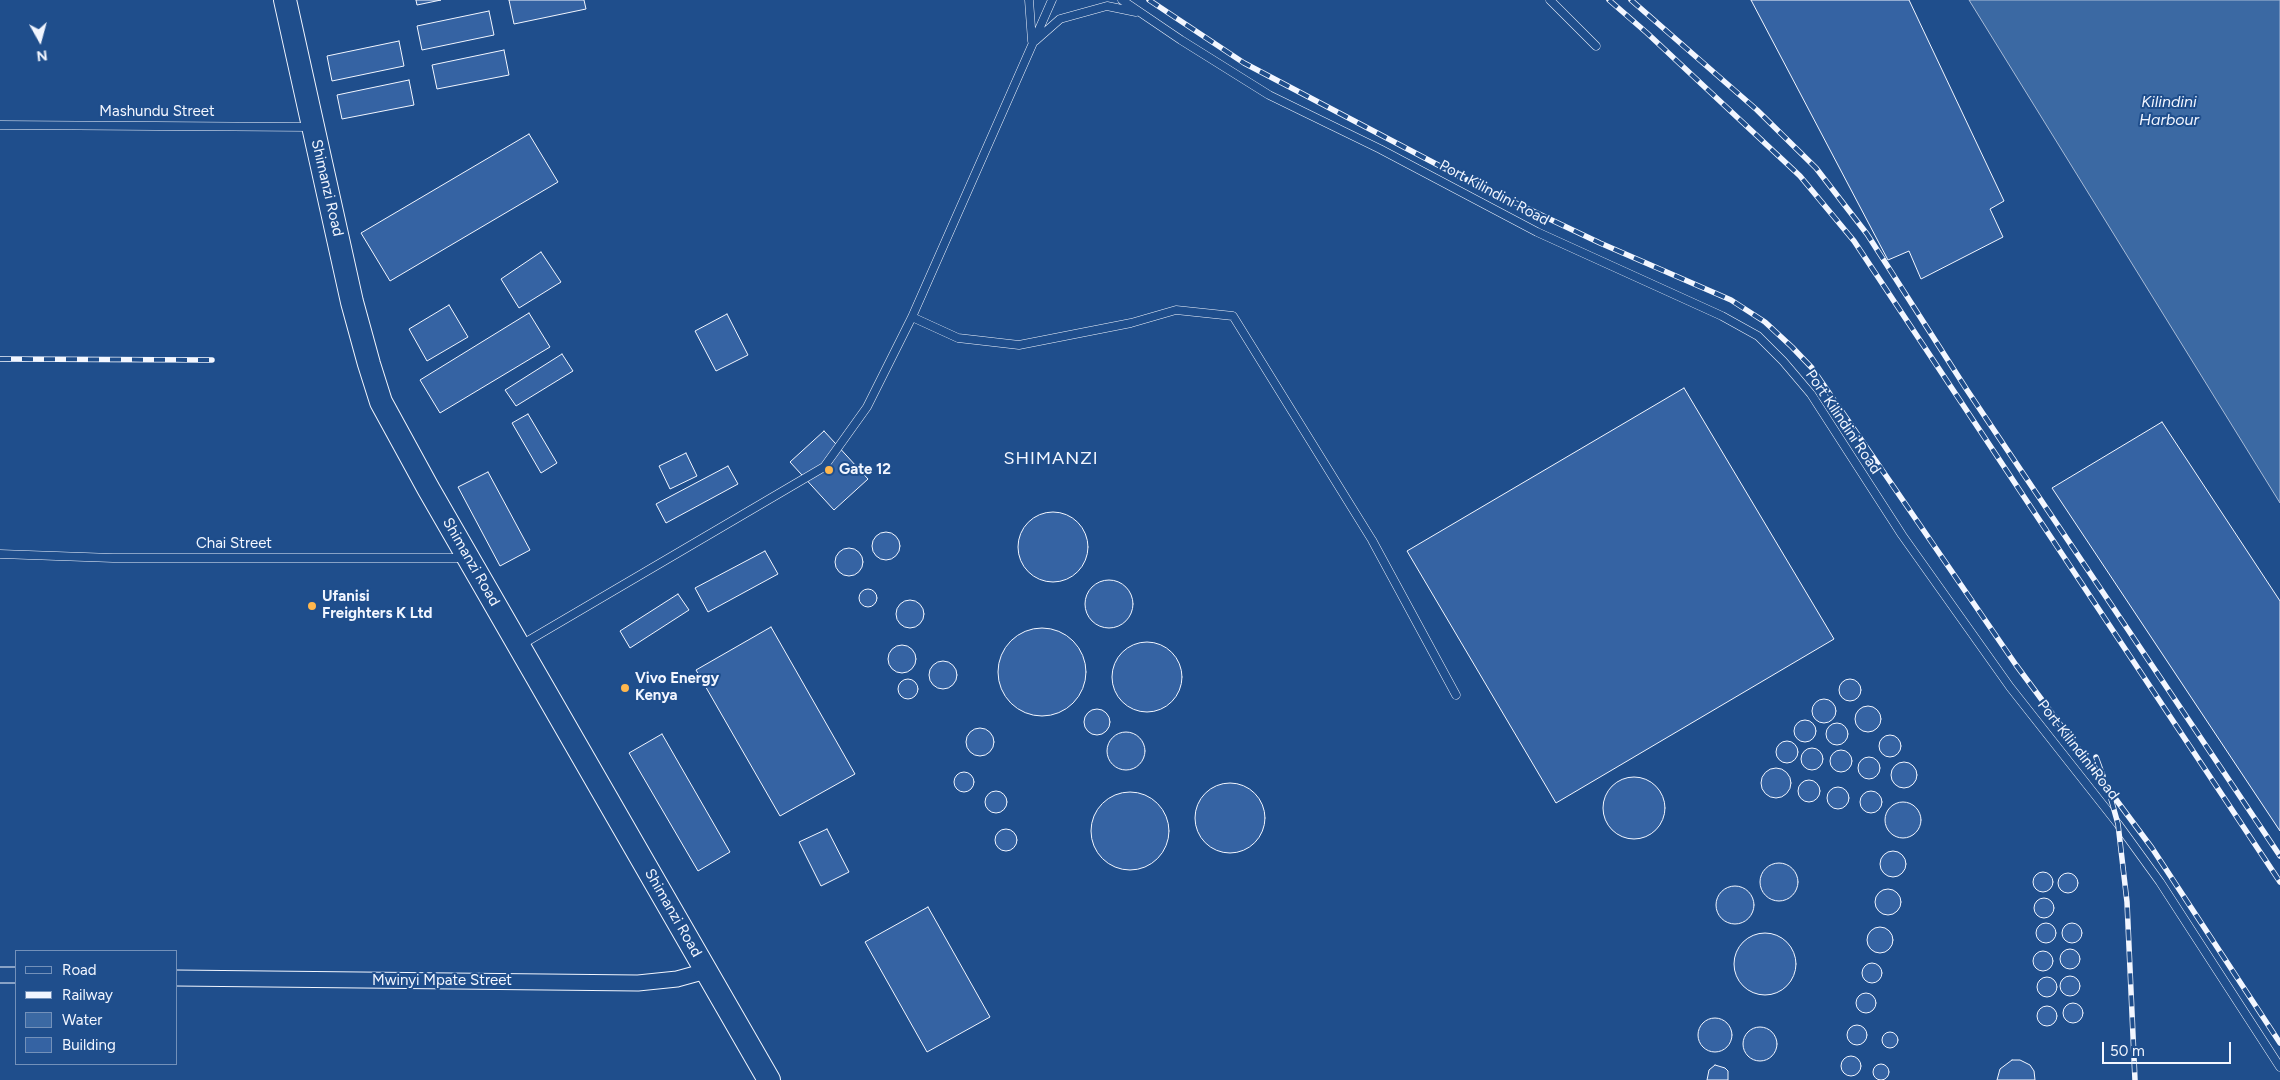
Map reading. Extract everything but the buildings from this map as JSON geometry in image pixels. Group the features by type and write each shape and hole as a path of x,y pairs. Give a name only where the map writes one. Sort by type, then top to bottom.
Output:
{"main road":[{"name":"Shimanzi Road","path":"285,0 352,302 369,364 382,402 402,442 468,558 769,1080"}],"street":[{"name":"Mwinyi Mpate Street","path":"178,978 638,983 677,979 706,971"},
{"path":"0,975 15,975"}],"lane":[{"path":"1029,0 1033,43"},
{"path":"519,646 824,467 867,406 912,317 1052,0"},
{"name":"Port Kilindini Road","path":"1122,0 1181,40 1269,94 1380,149 1537,232 1722,316 1758,336 1783,361 1811,394 1902,535 2004,679 2118,824 2160,882 2280,1067"},
{"path":"1550,0 1596,46"},
{"path":"1033,43 1060,19 1090,10 1107,6 1140,12"},
{"name":"Mashundu Street","path":"0,126 313,127"},
{"path":"912,317 958,338 1019,345 1131,323 1176,310 1233,316 1372,540 1456,695"},
{"name":"Chai Street","path":"0,554 113,558 468,558"}],"water":[{"name":"Kilindini Harbour","path":"1969,0 2280,0 2280,503"}],"railway":[{"path":"1149,0 1244,63 1459,176 1600,243 1731,300 1765,322 1812,368 2016,665 2152,848 2280,1043"},
{"path":"1609,0 1800,176 1854,241 2280,882"},
{"path":"1631,0 1757,110 1816,168 1867,234 1967,390 2280,856"},
{"path":"0,359 212,360"},
{"path":"2096,757 2103,776"},
{"path":"2111,799 2118,824 2127,902 2135,1080"}],"place":[{"name":"Gate 12","path":"829,470"},
{"name":"Ufanisi Freighters K Ltd","path":"312,606"},
{"name":"Vivo Energy Kenya","path":"625,688"}],"district":[{"name":"SHIMANZI","path":"1051,459"}]}
